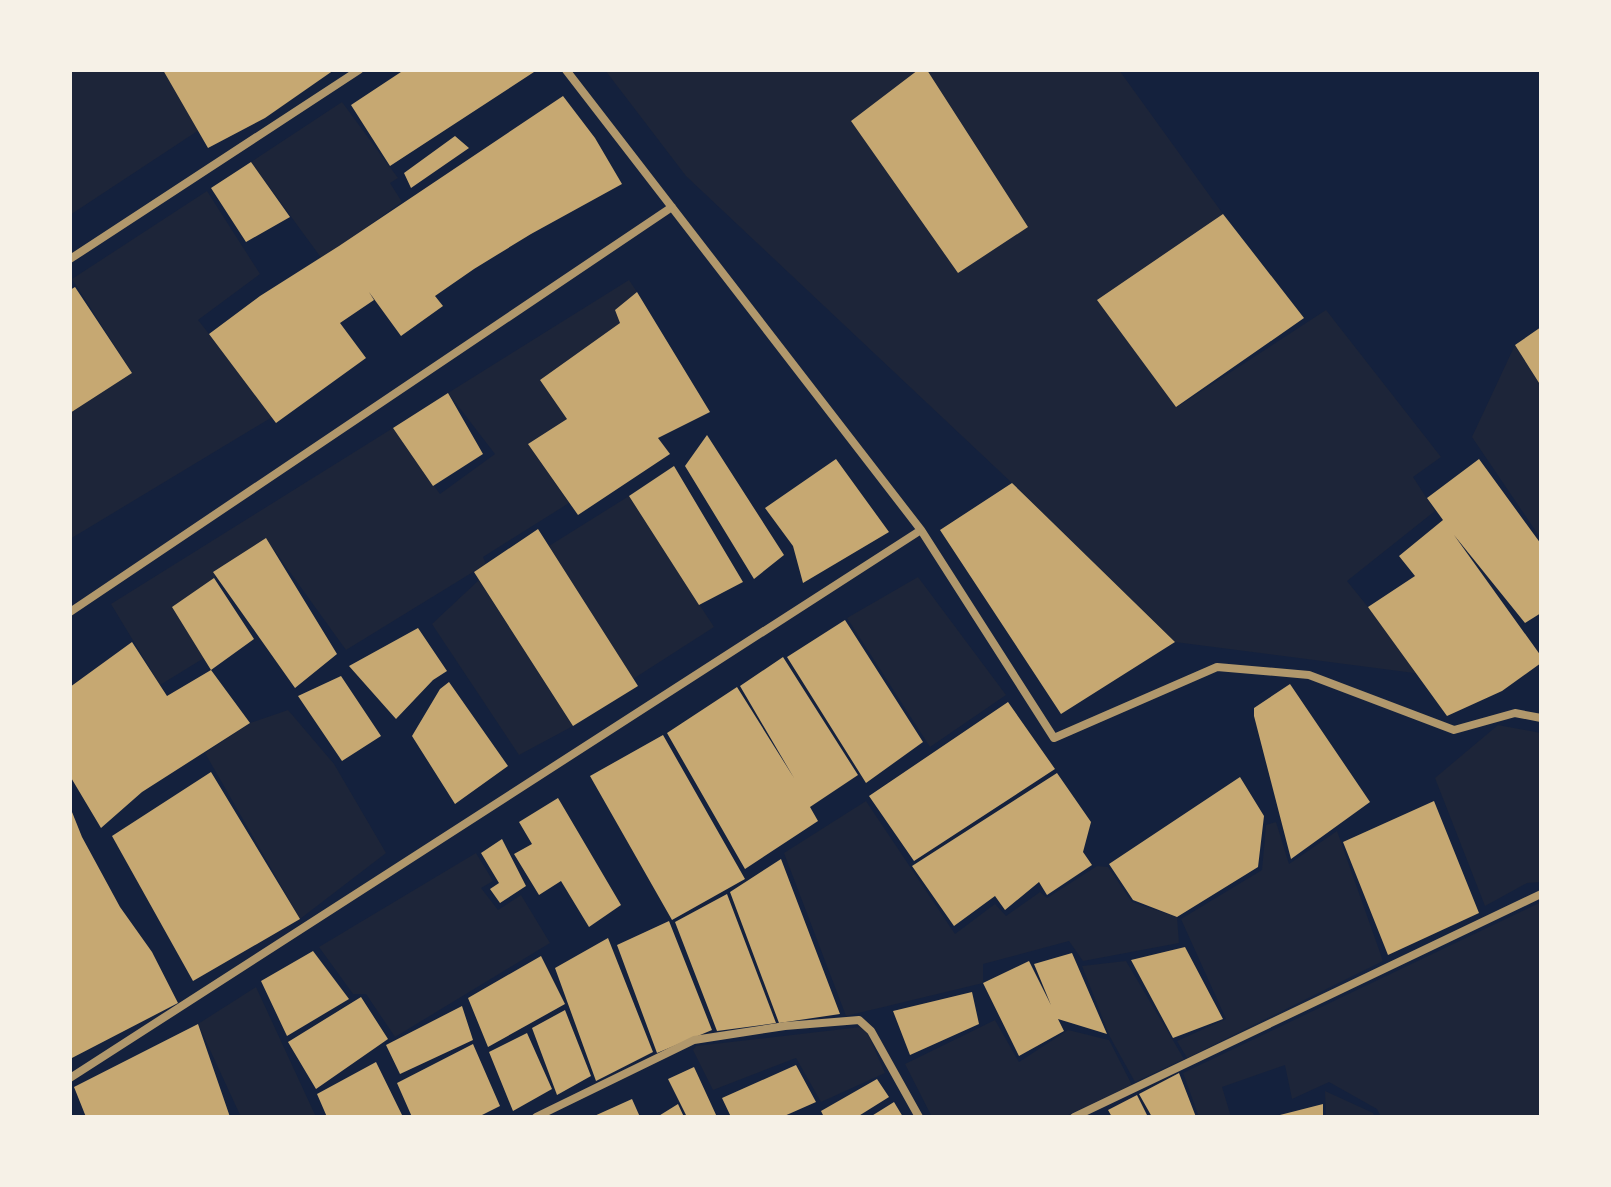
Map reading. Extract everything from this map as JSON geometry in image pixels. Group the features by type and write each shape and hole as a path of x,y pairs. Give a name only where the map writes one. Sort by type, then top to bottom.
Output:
{"street":[{"path":"70,259 359,70"},
{"path":"566,70 921,530 1054,738 1217,667 1309,675 1454,730 1515,713 1541,718"},
{"path":"70,612 672,207"},
{"path":"70,1078 921,530"},
{"path":"1074,1117 1541,894"},
{"path":"536,1117 694,1040 785,1026 859,1020 871,1031 919,1117"}],"shaded area":[{"path":"70,70 169,70 199,130 70,215"},
{"path":"605,70 1119,70 1223,214 1098,301 1177,407 1326,310 1441,457 1413,477 1435,511 1347,581 1422,674 1175,642 1012,483 686,176"},
{"path":"342,102 398,178 390,183 402,202 322,259 251,162"},
{"path":"207,191 260,274 198,320 274,416 70,539 70,412 132,373 72,279"},
{"path":"629,280 637,292 615,310 620,323 567,419 529,445 569,503 483,557 486,564 346,650 266,539 213,572 217,580 172,607 204,658 160,685 111,604 393,428 440,494 495,454 448,393"},
{"path":"1515,345 1541,386 1541,539 1472,437"},
{"path":"629,496 714,627 633,679 549,546"},
{"path":"918,577 1006,695 930,747 847,618"},
{"path":"479,580 573,726 519,755 432,624"},
{"path":"288,710 334,764 386,853 300,919 205,753 250,723"},
{"path":"1498,725 1541,733 1541,882 1527,883 1485,906 1435,778"},
{"path":"866,801 955,934 995,904 1006,916 1040,892 1047,898 1097,866 1108,867 1132,902 1177,917 1179,943 1083,961 1069,941 983,964 983,983 846,1016 784,853"},
{"path":"1276,822 1289,864 1337,831 1383,961 1187,1058 1177,1041 1226,1019 1181,919 1262,870 1266,825"},
{"path":"476,853 493,881 481,888 498,910 521,895 550,943 395,1037 366,994 353,994 319,947"},
{"path":"1539,903 1541,1117 1381,1117 1377,1109 1329,1082 1292,1099 1285,1065 1222,1087 1231,1117 1199,1117 1183,1073"},
{"path":"1126,961 1184,1059 1135,1082 1110,1037 1082,966"},
{"path":"256,987 316,1117 241,1117 198,1024"},
{"path":"995,1020 1019,1062 1068,1030 1109,1040 1132,1085 1064,1117 932,1117 905,1064"},
{"path":"861,1027 868,1034 885,1073 821,1102 796,1058 713,1090 693,1050 696,1046"},
{"path":"1325,1091 1373,1113 1375,1117 1326,1117"}],"building":[{"path":"163,70 334,70 265,118 208,148"},
{"path":"404,70 534,72 390,166 351,105"},
{"path":"918,70 927,70 1028,227 958,273 851,121"},
{"path":"563,96 595,138 622,184 474,269 435,296 443,306 401,336 369,292 374,300 340,323 366,358 276,423 209,334 260,296"},
{"path":"455,136 469,148 411,188 404,173"},
{"path":"251,162 290,217 246,242 211,188"},
{"path":"1223,214 1304,318 1176,407 1097,300"},
{"path":"75,287 132,373 70,413 70,290"},
{"path":"637,292 710,412 658,438 670,454 578,515 528,444 567,419 540,380 620,323 615,310"},
{"path":"1541,327 1541,386 1515,345"},
{"path":"448,393 483,454 433,486 393,428"},
{"path":"707,435 784,555 754,579 685,466"},
{"path":"836,459 889,532 803,583 793,546 765,508"},
{"path":"1479,459 1541,544 1541,613 1525,623 1454,535 1541,656 1541,663 1502,691 1447,716 1368,607 1415,576 1399,556 1443,520 1427,498"},
{"path":"674,466 743,582 699,605 629,496"},
{"path":"1012,483 1175,642 1061,714 940,530"},
{"path":"538,529 638,686 573,726 474,572"},
{"path":"266,538 337,654 295,688 213,572"},
{"path":"214,578 254,639 211,670 172,607"},
{"path":"845,620 923,742 866,783 787,657"},
{"path":"418,628 447,671 433,680 396,719 349,666"},
{"path":"132,642 167,696 211,670 250,723 142,792 101,828 70,776 70,687"},
{"path":"783,657 858,775 810,807 818,821 745,869 667,733 737,687 794,778 740,686"},
{"path":"341,676 381,736 342,761 298,696"},
{"path":"449,682 508,766 455,804 412,736 440,689"},
{"path":"1290,684 1370,802 1291,859 1254,716 1254,708"},
{"path":"1008,702 1055,769 914,861 869,796"},
{"path":"663,735 745,879 672,920 590,776"},
{"path":"211,772 300,919 193,981 112,836"},
{"path":"1057,773 1091,822 1083,852 1092,865 1047,895 1039,882 1005,910 995,896 954,926 912,866"},
{"path":"1240,777 1264,816 1258,867 1177,917 1133,900 1109,864"},
{"path":"558,798 621,905 589,927 561,881 539,895 514,854 532,844 519,822"},
{"path":"1434,801 1479,913 1388,955 1343,842"},
{"path":"70,807 82,837 120,907 152,952 178,1003 70,1059"},
{"path":"502,839 526,886 500,903 490,889 499,883 481,853"},
{"path":"781,859 840,1014 779,1023 730,892"},
{"path":"727,894 776,1023 717,1031 675,922"},
{"path":"669,921 712,1030 657,1053 617,945"},
{"path":"608,938 653,1052 596,1081 555,968"},
{"path":"1185,947 1223,1019 1173,1038 1131,960"},
{"path":"313,951 349,999 287,1036 261,981"},
{"path":"1072,953 1107,1034 1058,1019 1064,1031 1019,1056 983,983 1029,961 1051,1005 1034,964"},
{"path":"541,956 565,1004 488,1047 468,998"},
{"path":"972,992 979,1024 910,1055 893,1011"},
{"path":"361,997 388,1039 316,1089 288,1042"},
{"path":"462,1006 473,1040 400,1074 386,1045"},
{"path":"565,1010 591,1076 557,1095 532,1028"},
{"path":"198,1024 230,1117 86,1117 74,1087"},
{"path":"527,1033 552,1089 513,1111 489,1052"},
{"path":"473,1044 500,1106 478,1117 412,1117 397,1083"},
{"path":"376,1062 403,1117 327,1117 317,1094"},
{"path":"796,1065 816,1102 782,1117 731,1117 722,1098"},
{"path":"694,1067 717,1117 687,1117 668,1079"},
{"path":"1179,1073 1196,1117 1152,1117 1139,1094"},
{"path":"877,1079 889,1097 857,1117 824,1117 821,1111"},
{"path":"1137,1095 1148,1117 1112,1117 1108,1110"},
{"path":"632,1099 640,1117 592,1117"},
{"path":"894,1102 903,1117 870,1117"},
{"path":"678,1104 684,1117 657,1117"},
{"path":"1323,1104 1323,1117 1276,1117 1276,1116"}]}
